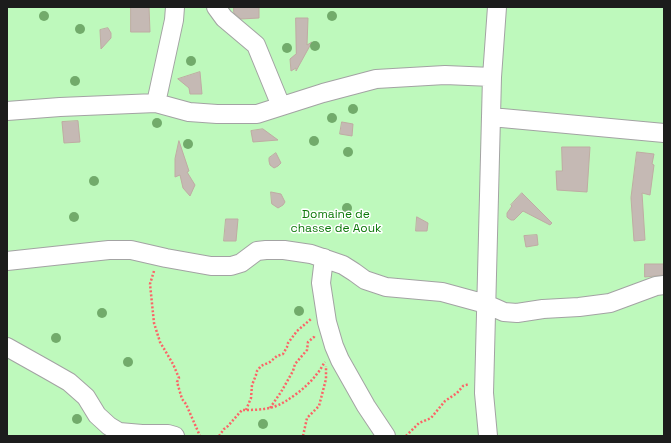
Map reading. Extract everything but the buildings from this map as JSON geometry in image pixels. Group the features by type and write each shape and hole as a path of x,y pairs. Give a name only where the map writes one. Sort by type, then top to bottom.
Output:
{"street":[{"path":"156,103 174,20 175,7"},
{"path":"216,7 224,18 256,44 281,106"},
{"path":"488,436 484,393 492,77 497,7"},
{"path":"7,110 156,103 189,112 257,114 323,93 376,79 445,75 492,77"},
{"path":"491,118 664,133"},
{"path":"7,261 109,250 132,250 211,266 231,266 241,262 257,252 266,250 284,250 324,258 343,265 365,280 386,287 442,292 486,304 504,312 517,313 610,303 656,286 664,285"},
{"path":"324,258 321,283 326,316 334,346 340,360 366,406 386,436"},
{"path":"7,346 69,382 86,397 97,415 109,426 119,432 168,434 175,436"}],"path":[{"path":"166,258 166,263 161,268 154,270 150,284 154,323 160,342 173,364 179,378 177,382 182,399 186,404 200,436"},
{"path":"270,408 293,372 295,364 307,350 308,342 314,336 315,332 326,316"},
{"path":"245,410 251,398 252,385 257,370 277,356 283,354 288,343 297,331 326,316"},
{"path":"219,436 242,410 270,408 286,400 316,376 326,362 326,379 319,406 307,418 303,436"},
{"path":"406,436 420,423 431,418 445,401 463,386 469,385 471,381"}],"green space":[{"name":"Domaine de chasse de Aouk","path":"7,7 664,7 664,436 7,436"}]}
